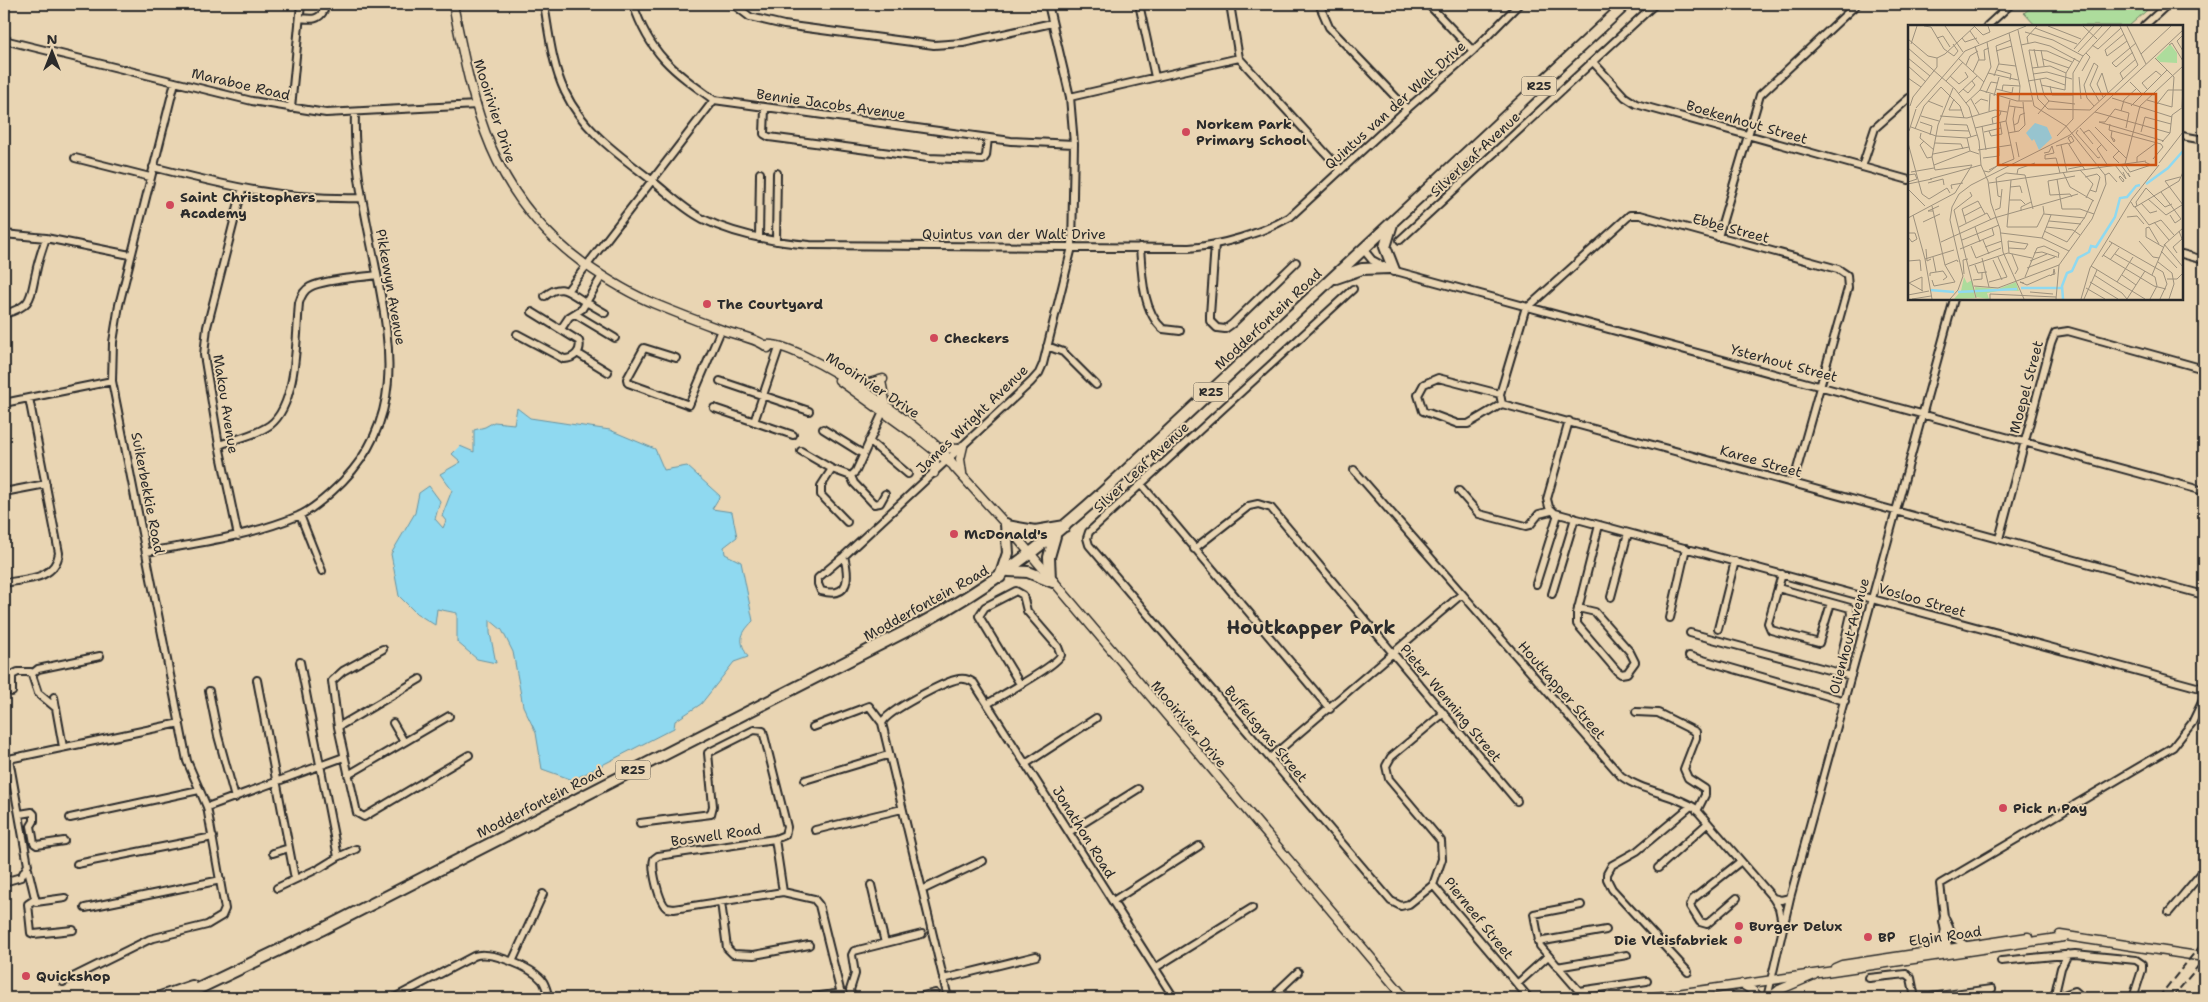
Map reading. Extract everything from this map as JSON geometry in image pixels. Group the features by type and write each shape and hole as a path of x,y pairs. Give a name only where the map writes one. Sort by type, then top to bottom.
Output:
{"main road":[{"name":"Modderfontein Road","path":"179,998 320,930 912,628 1009,571 1066,526 1626,4"},
{"path":"1330,280 1356,271 1391,269 1385,247 1394,221"},
{"path":"1000,577 1008,553 1006,525 1035,531 1066,526"},
{"path":"1009,571 1028,572 1052,581 1049,557 1055,536"},
{"name":"Modderfontein Road","path":"157,998 214,980"}],"street":[{"path":"291,108 301,4"},
{"path":"300,18 313,19 319,17 324,10 322,4"},
{"name":"Mooirivier Drive","path":"453,4 477,105 500,168 528,213 562,247 602,276 646,300 721,330 779,350 832,375 885,409"},
{"name":"Quintus van der Walt Drive","path":"544,4 558,74 576,113 590,129 653,182 688,210 704,219 759,238 776,241 865,246 1189,248 1216,244 1274,225 1290,217 1473,51 1519,4"},
{"name":"Bennie Jacobs Avenue","path":"633,4 646,36 659,56 679,75 714,100 765,109 988,138 1074,144"},
{"path":"733,4 750,16 775,23 934,45 963,43 1052,23"},
{"name":"James Wright Avenue","path":"844,556 849,575 846,586 840,591 829,594 821,592 818,578 948,460 1036,377 1041,370 1072,247 1074,144 1070,97 1048,4"},
{"path":"1139,4 1155,77"},
{"path":"1230,4 1239,58 1341,170"},
{"path":"1319,4 1329,26 1407,109"},
{"path":"1428,4 1473,51"},
{"name":"Silverleaf Avenue","path":"1400,240 1655,4"},
{"path":"1718,237 1757,100 1764,90 1856,4"},
{"path":"2145,25 2168,4"},
{"path":"1988,25 2008,5"},
{"name":"Maraboe Road","path":"4,40 175,82 291,108 326,113 355,113 412,107 477,105"},
{"path":"1070,97 1239,58"},
{"name":"Boekenhout Street","path":"1593,62 1630,102 1908,180"},
{"name":"Suikerbekkie Road","path":"63,982 143,942 207,925 222,916 225,908 207,807 187,761 112,381 113,342 130,255 175,82"},
{"path":"1862,167 1875,128 1908,99"},
{"path":"567,291 653,182 714,100"},
{"path":"765,109 763,128 764,134 769,136 910,156 982,160 986,156 988,138"},
{"name":"Pikkewyn Avenue","path":"147,552 238,536 300,515 334,490 359,464 374,438 384,412 389,386 390,358 378,275 354,152 355,113"},
{"path":"2183,136 2204,140"},
{"path":"75,158 150,177"},
{"path":"153,167 242,190 291,197 362,198"},
{"path":"759,238 760,173"},
{"path":"776,241 777,174"},
{"name":"Makou Avenue","path":"238,536 219,445 204,355 207,327 242,190"},
{"name":"Ebbe Street","path":"1502,404 1500,394 1522,317 1528,307 1630,215 1640,215 1838,269 1847,275 1848,288 1793,483"},
{"path":"4,234 46,238 130,255"},
{"path":"4,314 18,310 28,302 33,293 35,274 46,238"},
{"path":"1216,244 1210,321 1217,328 1225,329 1232,324 1296,262"},
{"path":"1140,247 1143,281 1153,317 1163,329 1180,331"},
{"name":"Ysterhout Street","path":"1363,249 1372,260 1391,269 2204,491"},
{"path":"2183,254 2204,260"},
{"path":"219,445 259,431 271,424 280,414 292,380 299,303 302,294 310,287 319,284 378,275"},
{"path":"560,329 569,317 582,309 584,301 602,276"},
{"path":"545,296 556,288 567,291 605,313"},
{"name":"Silver Leaf Avenue","path":"1089,545 1086,538 1089,532 1353,289"},
{"name":"Olienhout Avenue","path":"1768,998 1769,979 1790,898 1954,300"},
{"path":"517,334 564,359 574,357 580,349 580,341 532,312"},
{"path":"575,314 615,338"},
{"path":"676,358 644,348 641,350 627,379 628,383 689,405 721,330"},
{"name":"Moepel Street","path":"1999,539 2055,333 2068,331 2204,369"},
{"path":"1047,346 1063,352 1096,385"},
{"path":"754,422 779,350"},
{"name":"Mooirivier Drive","path":"779,350 803,356 840,374 936,449 962,474 1405,998"},
{"path":"577,353 608,372"},
{"path":"803,356 811,357 834,367 866,384 882,380 882,396 885,409 856,471 851,476"},
{"path":"1500,394 1438,378 1424,384 1418,395 1420,406 1427,414 1463,424 1482,418 1502,404"},
{"path":"4,404 112,381"},
{"path":"720,381 808,412"},
{"path":"4,583 47,573 58,562 59,553 29,398"},
{"name":"Karee Street","path":"1502,404 2204,595"},
{"path":"714,408 793,435"},
{"path":"1459,491 1478,514 1526,526 1530,525 1539,514 1550,509 1547,499 1569,421"},
{"path":"823,429 863,454"},
{"path":"869,441 908,474"},
{"path":"934,473 936,449 946,450 961,447 962,474"},
{"path":"801,451 832,469 851,476 854,483 874,504 880,503 885,494"},
{"path":"832,469 821,486 821,495 848,522"},
{"name":"Houtkapper Street","path":"1354,470 1621,776 1633,784 1691,806 1698,811 1773,898 1779,908 1782,930"},
{"path":"4,492 46,484"},
{"path":"1141,484 1330,709"},
{"name":"Pieter Wenning Street","path":"1194,549 1244,509 1258,504 1268,506 1517,801"},
{"name":"Vosloo Street","path":"1550,509 1558,514 2204,689"},
{"path":"1536,584 1558,514"},
{"path":"300,515 322,572"},
{"path":"1552,594 1575,518"},
{"path":"1578,608 1595,612 1630,652 1634,662 1627,673 1619,673 1578,627 1576,621 1578,608 1599,525"},
{"path":"1611,597 1628,533"},
{"name":"Buffelsgras Street","path":"1089,545 1394,904 1401,906 1409,904 1433,885"},
{"path":"1670,618 1686,548"},
{"path":"1718,629 1735,562"},
{"path":"1782,574 1769,628 1818,643 1821,639 1831,603"},
{"path":"1778,588 1848,607 1851,612 1842,653"},
{"path":"989,704 1020,684 1060,657 1058,647 1027,612 1022,593 1013,591 985,607 979,613 981,622 1020,684"},
{"path":"1270,758 1330,709 1393,652 1462,594"},
{"path":"1690,633 1851,676"},
{"path":"383,650 343,671 332,682 338,727 357,814 364,817 469,755"},
{"path":"12,692 12,675 26,671 33,673 44,668 100,656"},
{"path":"1689,656 1844,701"},
{"path":"300,662 338,857"},
{"path":"33,673 38,693 56,708"},
{"path":"338,727 420,679"},
{"name":"Jonathon Road","path":"882,722 891,713 951,682 962,679 971,681 977,686 1174,998"},
{"path":"257,680 295,879"},
{"path":"209,691 218,736 235,798"},
{"path":"54,697 62,747"},
{"path":"1949,952 1940,884 2173,747 2189,728 2204,698"},
{"path":"813,727 869,706 882,722 888,755 948,998"},
{"path":"1636,712 1658,713 1696,732 1696,738 1684,769 1688,778 1704,789 1705,795 1698,811"},
{"name":"Pierneef Street","path":"1444,713 1391,757 1386,766 1389,779 1441,841 1442,859 1433,885 1529,998"},
{"path":"348,774 449,716"},
{"path":"1026,763 1096,718"},
{"path":"34,900 26,871 28,860 20,814 6,759 180,723"},
{"path":"393,723 404,742"},
{"name":"Boswell Road","path":"640,823 711,814 713,806 708,753 754,730 760,730 765,736 787,827 786,835 775,839 665,854 654,859 653,869 664,907 674,909 783,892 812,898 818,902 841,996"},
{"path":"805,780 888,755"},
{"path":"207,807 344,757"},
{"path":"1069,832 1138,789"},
{"path":"70,818 199,790"},
{"path":"1688,972 1612,889 1607,880 1607,874 1612,865 1637,851 1691,806"},
{"path":"815,830 902,809"},
{"path":"20,814 32,812 34,814 34,821 31,826 34,843 40,845 64,841"},
{"path":"1658,868 1708,822"},
{"path":"78,864 213,837"},
{"path":"775,839 783,892"},
{"path":"1113,901 1199,846"},
{"path":"272,853 289,848"},
{"path":"277,888 356,849"},
{"path":"922,890 983,861"},
{"path":"1737,898 1707,924 1700,922 1690,908 1693,900 1741,861"},
{"path":"2168,912 2204,870"},
{"path":"4,882 16,880 26,871"},
{"path":"85,908 221,880"},
{"path":"871,885 885,943"},
{"path":"512,962 543,894"},
{"path":"34,900 39,902 65,898"},
{"path":"1773,898 1781,900 1790,898"},
{"path":"34,900 28,904 32,932 34,934 73,930"},
{"path":"721,902 727,948 733,954 754,955 810,945"},
{"path":"1581,905 1536,913 1534,918 1538,942 1557,968 1575,988 1582,991 1647,981"},
{"path":"1155,968 1252,908"},
{"path":"1944,916 1954,938 1968,946"},
{"path":"1538,942 1606,930"},
{"path":"1931,951 1943,942 1945,933"},
{"path":"804,998 852,995 855,974 853,952 922,934"},
{"name":"Elgin Road","path":"1831,970 1842,965 1931,951 1949,952 1968,946 2036,936 2059,935 2064,937"},
{"name":"Elgin Road","path":"1650,998 1817,972 1857,968 1949,952 2064,937 2103,940 2204,957"},
{"path":"394,998 480,954 492,955 512,962 540,978 549,998"},
{"path":"2002,961 2068,954 2107,956 2141,962 2142,970 2133,998"},
{"path":"2055,998 2061,968 2068,954"},
{"path":"1557,968 1627,955"},
{"path":"943,979 1036,956"},
{"path":"1517,984 1548,956"},
{"path":"1274,998 1279,990 1298,972"},
{"path":"1768,998 1779,990 1817,972"},
{"path":"1869,978 1906,974 1911,978 1915,998"},
{"path":"1742,984 1753,991 1759,998"},
{"path":"1923,998 1992,989"},
{"path":"2055,998 2075,991 2083,998"},
{"path":"914,998 935,993"}],"green space":[{"path":"2035,4 2154,4 2130,25 2035,25 2024,13"}],"water":[{"path":"517,408 530,418 610,430 655,449 664,470 687,466 720,496 712,509 732,512 737,537 724,547 725,554 741,562 753,621 745,630 742,638 743,647 748,657 734,662 701,704 675,721 674,728 573,780 542,769 536,733 523,706 513,652 502,630 490,620 490,633 496,663 477,659 457,642 457,613 437,609 435,625 416,613 399,596 391,554 415,513 419,493 429,486 440,501 435,519 443,528 446,521 442,516 452,490 440,474 461,462 452,454 460,446 474,452 474,430 494,422 514,424"}],"railway":[{"path":"2158,998 2204,941"},
{"path":"2172,998 2204,959"}],"place":[{"name":"Norkem Park Primary School","path":"1186,132"},
{"name":"Saint Christophers Academy","path":"170,205"},
{"name":"The Courtyard","path":"707,304"},
{"name":"Checkers","path":"934,338"},
{"name":"McDonald's","path":"954,534"},
{"name":"Pick n Pay","path":"2003,808"},
{"name":"Burger Delux","path":"1739,926"},
{"name":"BP","path":"1868,937"},
{"name":"Die Vleisfabriek","path":"1738,940"},
{"name":"Quickshop","path":"26,976"}],"district":[{"name":"Houtkapper Park","path":"1311,627"}]}
